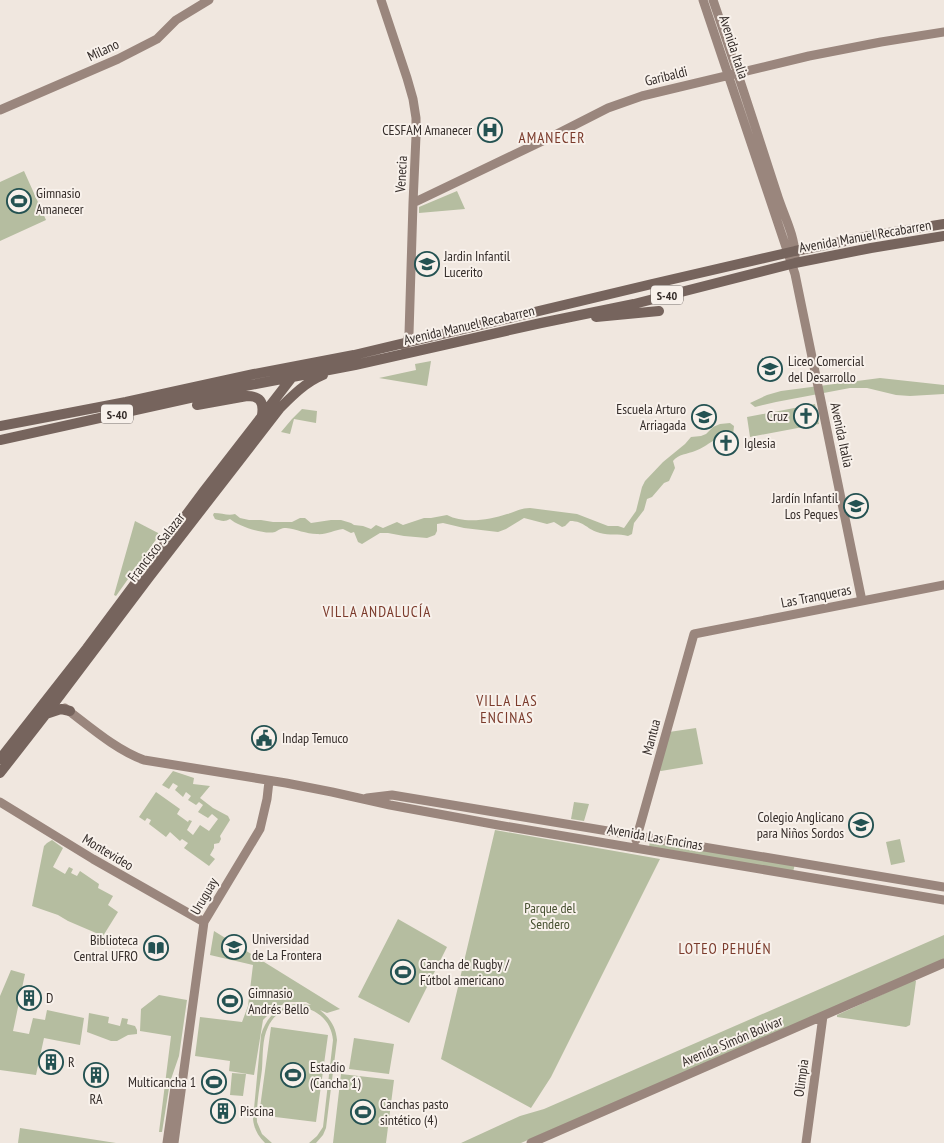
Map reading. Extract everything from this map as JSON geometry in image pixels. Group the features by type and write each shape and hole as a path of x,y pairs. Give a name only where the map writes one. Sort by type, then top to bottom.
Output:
{"main road":[{"name":"Avenida Manuel Recabarren","path":"0,440 303,365 354,355 408,338 791,252 870,236 944,224"},
{"name":"Avenida Manuel Recabarren","path":"0,426 232,384 291,378 634,304 870,248 944,236"},
{"path":"699,273 755,253"},
{"path":"602,288 652,284"},
{"path":"540,323 659,311"},
{"name":"Francisco Salazar","path":"0,773 46,714 53,698 204,491 291,378 315,355"},
{"name":"Francisco Salazar","path":"0,759 53,698 156,569 280,408 316,378 355,365"},
{"path":"184,382 232,384"},
{"path":"232,384 197,405 253,396 260,400 262,404 262,415"},
{"path":"46,714 61,709 70,711"}],"street":[{"name":"Milano","path":"0,110 118,59 157,39 176,20 209,0"},
{"name":"Venecia","path":"381,0 407,78 415,109 416,136 408,338 402,354"},
{"name":"Avenida Italia","path":"704,0 728,75 791,252 862,601"},
{"name":"Avenida Italia","path":"713,0 794,243 791,252"},
{"name":"Garibaldi","path":"413,203 615,105 642,96 809,56 944,32"},
{"name":"Las Tranqueras","path":"694,634 944,585"},
{"name":"Mantua","path":"635,848 694,634"},
{"name":"Avenida Las Encinas","path":"53,698 114,744 139,758 245,777 293,781 305,787"},
{"path":"245,777 259,786 266,799 275,788 286,783"},
{"name":"Avenida Las Encinas","path":"269,778 390,805 471,820 944,900"},
{"name":"Uruguay","path":"174,1143 204,922 257,835 261,826 269,778"},
{"name":"Avenida Las Encinas","path":"362,798 392,795 944,887"},
{"name":"Montevideo","path":"0,802 93,859 204,922"},
{"name":"Avenida Simón Bolívar","path":"530,1143 944,963"},
{"name":"Olimpia","path":"806,1143 823,1016"},
{"name":"Uruguay","path":"167,1143 176,1084 184,1064"}],"green space":[{"name":"Gimnasio Amanecer","path":"24,171 46,220 0,241 0,182"},
{"path":"457,191 465,209 419,213 419,207"},
{"path":"431,361 427,386 379,378 416,370 415,364"},
{"path":"880,378 944,385 944,394 910,396 896,395 867,388 850,388 755,407 750,403 781,391"},
{"path":"815,404 819,424 750,437 747,417"},
{"path":"302,409 317,411 316,423 294,419 290,434 281,432 292,419"},
{"path":"730,423 734,426 733,435 722,436 700,449 678,457 673,461 675,468 669,481 664,483 652,497 647,499 644,510 634,523 632,534 628,536 600,533 575,521 570,521 562,527 554,522 547,524 524,518 498,532 464,528 443,523 437,524 435,535 427,538 380,533 362,544 358,542 354,532 351,533 343,529 320,534 286,528 270,533 245,527 230,519 223,521 215,519 213,515 214,513 235,514 240,518 249,520 273,522 292,522 300,518 305,518 311,523 341,520 371,529 376,525 383,528 397,522 403,525 424,518 447,515 469,520 485,519 530,508 577,514 608,526 624,528 636,511 645,481 663,462 691,437 706,434 713,427 720,424"},
{"path":"135,521 160,534 116,596 114,595"},
{"path":"696,728 703,764 659,770 669,732"},
{"path":"173,771 194,778 193,784 210,786 200,798 228,816 230,820 220,836 219,843 214,844 210,855 215,859 209,866 184,848 188,843 182,839 180,841 170,832 166,837 149,824 151,820 147,818 145,821 139,817 156,792 180,809 177,814 188,822 189,820 192,821 187,830 193,835 200,825 209,831 218,819 212,814 208,818 198,812 203,805 199,802 196,805 188,800 191,796 186,792 183,797 175,790 178,786 173,783 169,789 162,785"},
{"path":"574,802 589,804 584,821 571,819"},
{"name":"Parque del Sendero","path":"495,830 660,859 551,1077 531,1108 441,1059"},
{"path":"900,839 905,862 891,865 886,842"},
{"path":"52,840 63,848 53,867 65,874 69,867 73,869 71,873 77,876 80,871 99,884 98,888 113,896 108,905 118,912 103,936 58,915 32,906 44,846"},
{"path":"650,840 795,864 793,872 649,847"},
{"name":"Cancha de Rugby / Fútbol americano","path":"398,919 447,947 409,1023 358,997"},
{"path":"214,931 340,1009 327,1013 320,1010 332,1023 337,1040 326,1128 316,1143 309,1143 323,1127 333,1040 330,1028 324,1019 315,1012 305,1008 294,1007 284,1010 275,1017 266,1032 257,1122 262,1134 272,1143 265,1143 260,1138 255,1129 253,1119 261,1035 266,1023 273,1014 283,1007 297,1004 311,1005 306,1002 288,1002 275,1008 263,1020 254,1075 229,1071 230,1061 195,1056 200,1017 242,1022 248,1006 253,965 210,955"},
{"path":"944,935 944,960 521,1143 461,1143 520,1116 544,1109"},
{"path":"11,970 25,974 13,1031 29,1034 33,1018 45,1020 47,1010 84,1018 80,1045 44,1038 36,1075 0,1070 0,996"},
{"path":"914,980 916,981 910,1025 906,1027 837,1017 837,1015"},
{"path":"159,995 187,1000 179,1056 170,1082 162,1132 159,1132 171,1036 140,1031 141,1009"},
{"path":"89,1013 109,1017 108,1023 120,1026 122,1018 128,1019 127,1024 135,1026 137,1034 128,1035 117,1041 111,1041 87,1032"},
{"name":"Estadio (Cancha 1)","path":"271,1027 328,1035 316,1122 259,1115"},
{"path":"354,1038 394,1044 389,1074 349,1069"},
{"path":"232,1073 246,1074 243,1096 230,1095"},
{"name":"Multicancha 1","path":"204,1074 226,1077 225,1090 202,1088"},
{"name":"Canchas pasto sintético (4)","path":"341,1074 394,1080 386,1143 333,1143"},
{"path":"20,1128 116,1143 18,1143"}],"place":[{"name":"CESFAM Amanecer","path":"490,130"},
{"name":"Gimnasio Amanecer","path":"19,201"},
{"name":"Jardin Infantil Lucerito","path":"427,264"},
{"name":"Liceo Comercial del Desarrollo","path":"770,369"},
{"name":"Cruz","path":"806,416"},
{"name":"Escuela Arturo Arriagada","path":"704,417"},
{"name":"Iglesia","path":"726,443"},
{"name":"Jardín Infantil Los Peques","path":"856,506"},
{"name":"Indap Temuco","path":"264,738"},
{"name":"Colegio Anglicano para Niños Sordos","path":"861,825"},
{"name":"Universidad de La Frontera","path":"234,947"},
{"name":"Biblioteca Central UFRO","path":"156,948"},
{"name":"Cancha de Rugby / Fútbol americano","path":"403,972"},
{"name":"D","path":"29,998"},
{"name":"Gimnasio Andrés Bello","path":"230,1001"},
{"name":"R","path":"51,1062"},
{"name":"RA","path":"96,1075"},
{"name":"Estadio (Cancha 1)","path":"293,1075"},
{"name":"Multicancha 1","path":"214,1082"},
{"name":"Piscina","path":"223,1111"},
{"name":"Canchas pasto sintético (4)","path":"363,1112"}],"district":[{"name":"AMANECER","path":"552,137"},
{"name":"VILLA ANDALUCÍA","path":"377,611"},
{"name":"VILLA LAS ENCINAS","path":"507,708"},
{"name":"LOTEO PEHUÉN","path":"725,948"}]}
